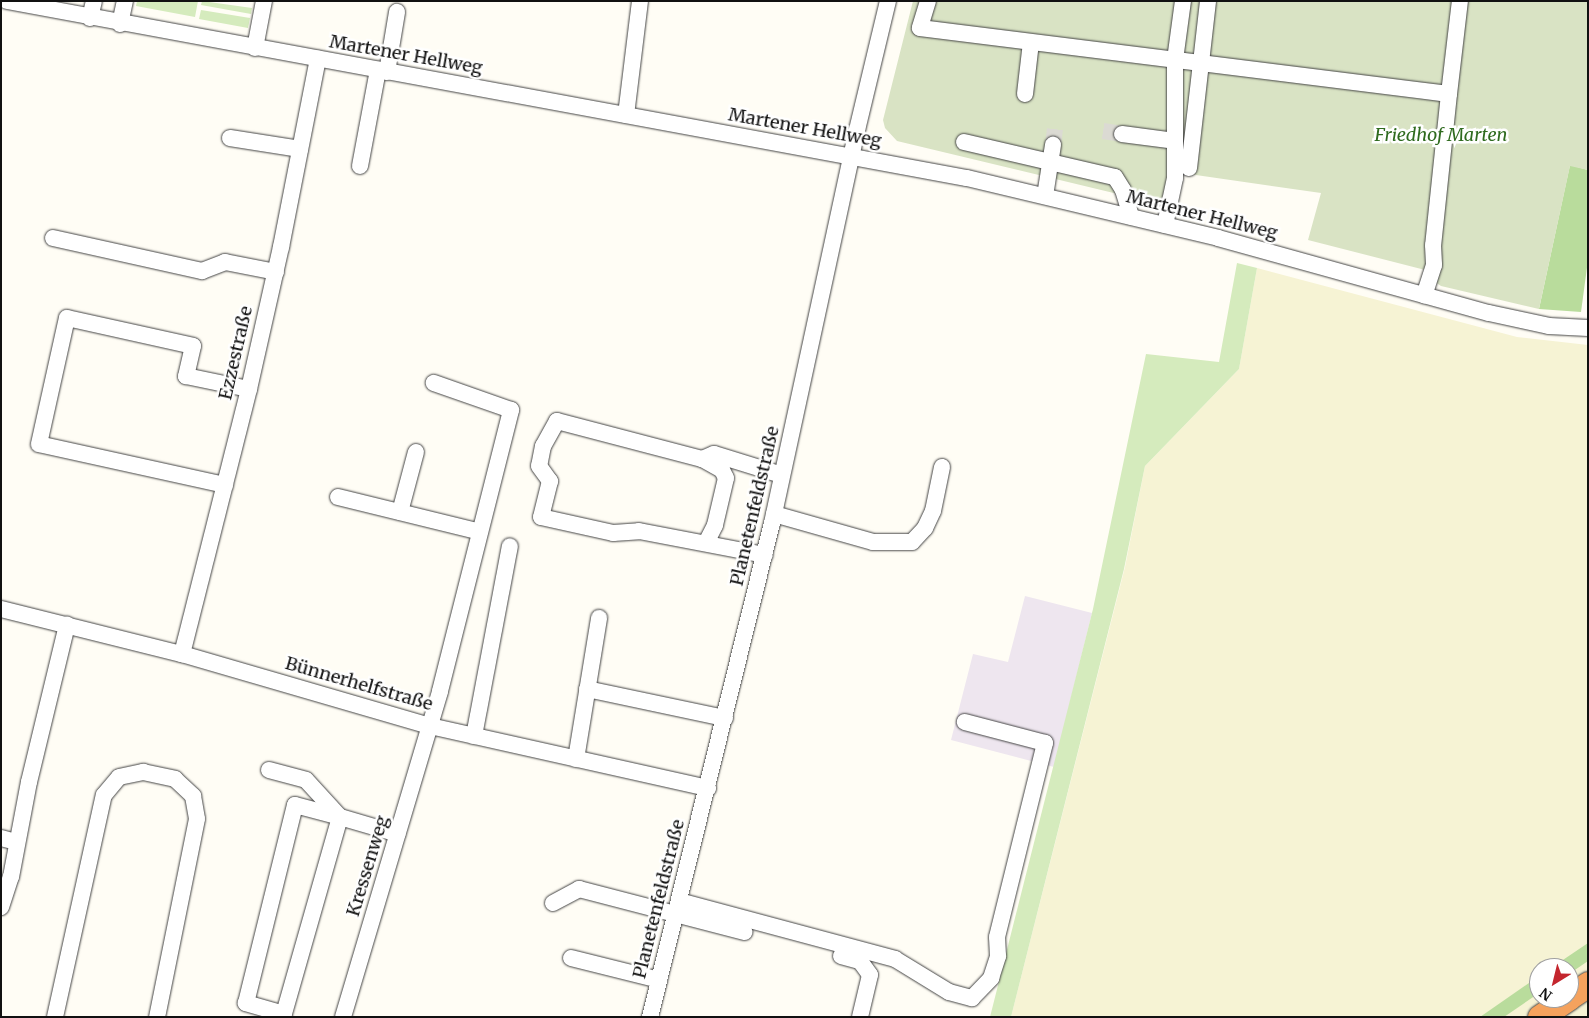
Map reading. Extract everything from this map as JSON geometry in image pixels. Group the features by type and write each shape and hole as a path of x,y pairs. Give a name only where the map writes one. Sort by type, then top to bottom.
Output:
{"highway":[{"path":"1540,1017 1553,1008"}],"street":[{"name":"Martener Hellweg","path":"6,1 120,24 852,156 1045,196 1165,225 1525,322 1588,328"},
{"path":"90,18 94,1"},
{"path":"120,24 125,1"},
{"path":"255,48 264,1"},
{"path":"626,115 640,1"},
{"name":"Planetenfeldstraße","path":"650,1017 708,788 774,514 852,156 888,1"},
{"path":"928,1 920,28 1449,94"},
{"path":"1165,225 1175,178 1175,60 1183,1"},
{"path":"1189,168 1199,63 1208,1"},
{"path":"1424,295 1434,265 1433,245 1460,1"},
{"path":"360,166 397,12"},
{"path":"1025,94 1032,42"},
{"name":"Ezzestraße","path":"182,654 249,389 276,272 318,59"},
{"path":"1122,134 1175,141"},
{"path":"230,138 300,149"},
{"path":"964,142 1115,177 1123,190 1131,217"},
{"path":"1045,196 1052,162 1053,145"},
{"path":"53,238 202,272 225,262 276,272"},
{"path":"225,485 39,444 67,318 193,346 186,376 249,389"},
{"name":"Kressenweg","path":"343,1017 430,726 511,410 434,383"},
{"path":"706,543 715,525 726,478 722,470 702,460 557,421 544,446 539,466 550,481 541,517 613,533 639,531 764,555"},
{"path":"400,512 416,452"},
{"path":"702,460 714,454 782,476"},
{"path":"774,514 873,542 912,542 925,528 933,511 942,467"},
{"path":"338,497 480,532"},
{"path":"474,736 510,546"},
{"name":"Bünnerhelfstraße","path":"1,609 182,654 430,726 708,788"},
{"path":"576,759 599,618"},
{"path":"1,906 11,876 8,840 67,625"},
{"path":"587,689 725,718"},
{"path":"553,903 579,890 677,908 895,959 949,992 972,998 992,978 998,956 996,937 1045,743 965,722"},
{"path":"269,770 306,780 340,817"},
{"path":"55,1017 104,795 119,778 143,772 175,779 193,796 197,819 157,1017"},
{"path":"340,817 284,1014 246,1003 295,805 340,817 398,834"},
{"path":"677,908 860,961 870,975 860,1017"},
{"path":"571,958 659,980"}],"shaded area":[{"path":"1257,268 1517,337 1588,345 1588,1017 1011,1017 1125,567 1145,466 1239,369"},
{"path":"1025,596 1092,613 1054,767 951,740 973,654 1008,662"}],"green space":[{"path":"137,1 198,1 195,17 136,6"},
{"path":"202,1 252,8 251,14 201,5"},
{"name":"Friedhof Marten","path":"913,1 1588,1 1588,170 1570,166 1539,309 1441,286 1435,282 1433,272 1308,240 1321,193 1182,173 1176,208 897,141 885,128 883,120"},
{"path":"201,10 250,18 248,28 199,19"},
{"path":"1570,165 1588,170 1588,260 1581,312 1539,309"},
{"path":"1237,263 1257,268 1239,369 1145,466 1124,569 1011,1017 990,1017 1093,609 1146,354 1219,362"},
{"path":"1588,943 1588,961 1579,967 1579,958 1566,958"},
{"path":"1529,983 1529,1000 1504,1017 1480,1017"}],"tunnel":[{"path":"1053,145 1055,129"},
{"path":"1103,131 1122,134"}]}
